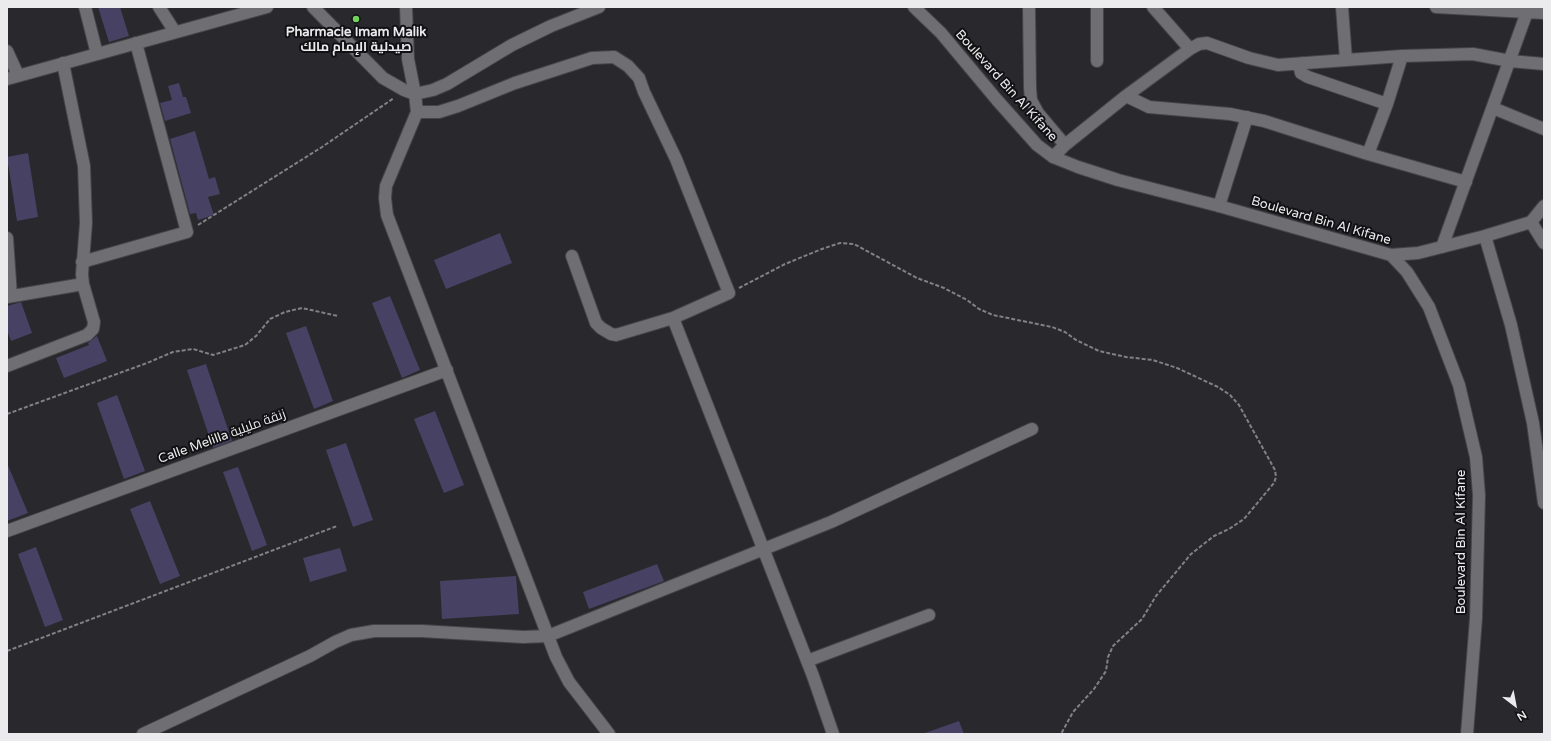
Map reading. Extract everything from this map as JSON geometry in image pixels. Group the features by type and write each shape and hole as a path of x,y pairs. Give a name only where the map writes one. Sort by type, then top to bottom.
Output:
{"street":[{"path":"85,7 97,54"},
{"path":"159,7 175,32"},
{"path":"7,51 13,77 267,7"},
{"path":"312,7 383,78 410,92 433,90 447,84 512,45 550,26 599,7"},
{"path":"406,7 410,92 417,112 390,173 386,186 385,198 387,215 556,657 569,682 608,734"},
{"name":"Boulevard Bin Al Kifane","path":"914,7 941,33 1037,145 1053,157 1118,180 1218,206 1391,255 1407,272 1429,307 1460,385 1476,457 1479,495 1476,618 1467,734"},
{"path":"1029,7 1031,100 1038,113 1065,145"},
{"path":"1097,7 1097,62"},
{"path":"1153,7 1190,49"},
{"path":"1342,7 1346,60"},
{"path":"1436,7 1544,13"},
{"path":"1442,247 1527,12"},
{"path":"82,262 187,232 136,43"},
{"path":"1053,157 1065,145 1126,96 1198,44 1207,43 1249,58 1278,65 1402,56 1473,54 1510,61 1544,64"},
{"path":"1368,154 1387,104 1402,56"},
{"path":"417,112 439,112 560,68 592,58 614,57 628,66 639,78 644,92 676,159 729,293 673,318 616,335 606,332 596,323 572,256"},
{"path":"7,366 87,335 90,332 94,322 83,284 82,262 86,223 84,166 63,63"},
{"path":"1302,63 1300,69 1301,73 1308,77 1387,104"},
{"path":"1126,96 1149,107 1230,114 1264,121 1368,154 1466,182"},
{"path":"1493,108 1544,129"},
{"path":"1218,206 1247,117"},
{"path":"1531,222 1544,206"},
{"path":"1391,255 1418,253 1485,236 1544,218"},
{"path":"1531,222 1544,243"},
{"path":"1485,236 1511,325 1530,408 1544,503"},
{"path":"7,238 9,297 83,284"},
{"path":"673,318 807,661 833,734"},
{"name":"Calle Melilla زنقة مليلية","path":"7,531 447,370"},
{"path":"143,734 352,635 374,631 422,631 515,637 548,636 763,548 831,522 1032,429"},
{"path":"807,661 929,615"}],"path":[{"path":"187,232 322,147 378,109 410,92"},
{"path":"729,293 785,264 822,249 840,243 854,244 917,278 944,288 967,300 979,309 993,315 1052,326 1065,332 1076,340 1100,351 1126,357 1153,360 1177,368 1218,387 1230,395 1239,405 1276,470 1274,484 1244,519 1229,529 1214,536 1191,554 1156,596 1142,619 1113,646 1108,658 1106,671 1094,689 1073,712 1061,734"},
{"path":"7,414 147,363 173,352 193,349 213,355 244,344 256,336 270,319 285,312 302,308 338,316"},
{"path":"7,651 337,526"}],"building":[{"path":"98,7 120,7 129,36 109,42"},
{"path":"179,83 183,97 186,97 191,113 165,121 160,103 172,100 168,86"},
{"path":"195,131 209,179 215,177 220,194 208,197 214,215 198,220 196,213 190,214 170,139"},
{"path":"28,153 38,217 17,221 7,157"},
{"path":"500,233 512,263 446,289 434,260"},
{"path":"390,296 420,370 402,378 372,303"},
{"path":"21,302 32,333 11,341 7,330 7,306"},
{"path":"306,326 333,401 314,409 286,333"},
{"path":"97,336 107,361 64,378 56,358 89,345 88,343"},
{"path":"206,364 232,441 213,448 187,370"},
{"path":"117,395 145,471 124,479 97,403"},
{"path":"435,411 464,485 444,493 414,419"},
{"path":"346,443 373,520 353,527 326,450"},
{"path":"7,463 28,513 7,521"},
{"path":"238,467 267,545 252,551 223,472"},
{"path":"150,501 180,576 160,584 130,509"},
{"path":"36,547 63,620 45,627 18,554"},
{"path":"340,548 347,571 310,582 303,558"},
{"path":"657,564 664,581 589,609 583,592"},
{"path":"516,576 519,614 442,619 440,581"},
{"path":"959,721 964,734 925,734 925,733"}],"place":[{"name":"Pharmacie Imam Malik صيدلية الإمام مالك","path":"356,19"}]}
